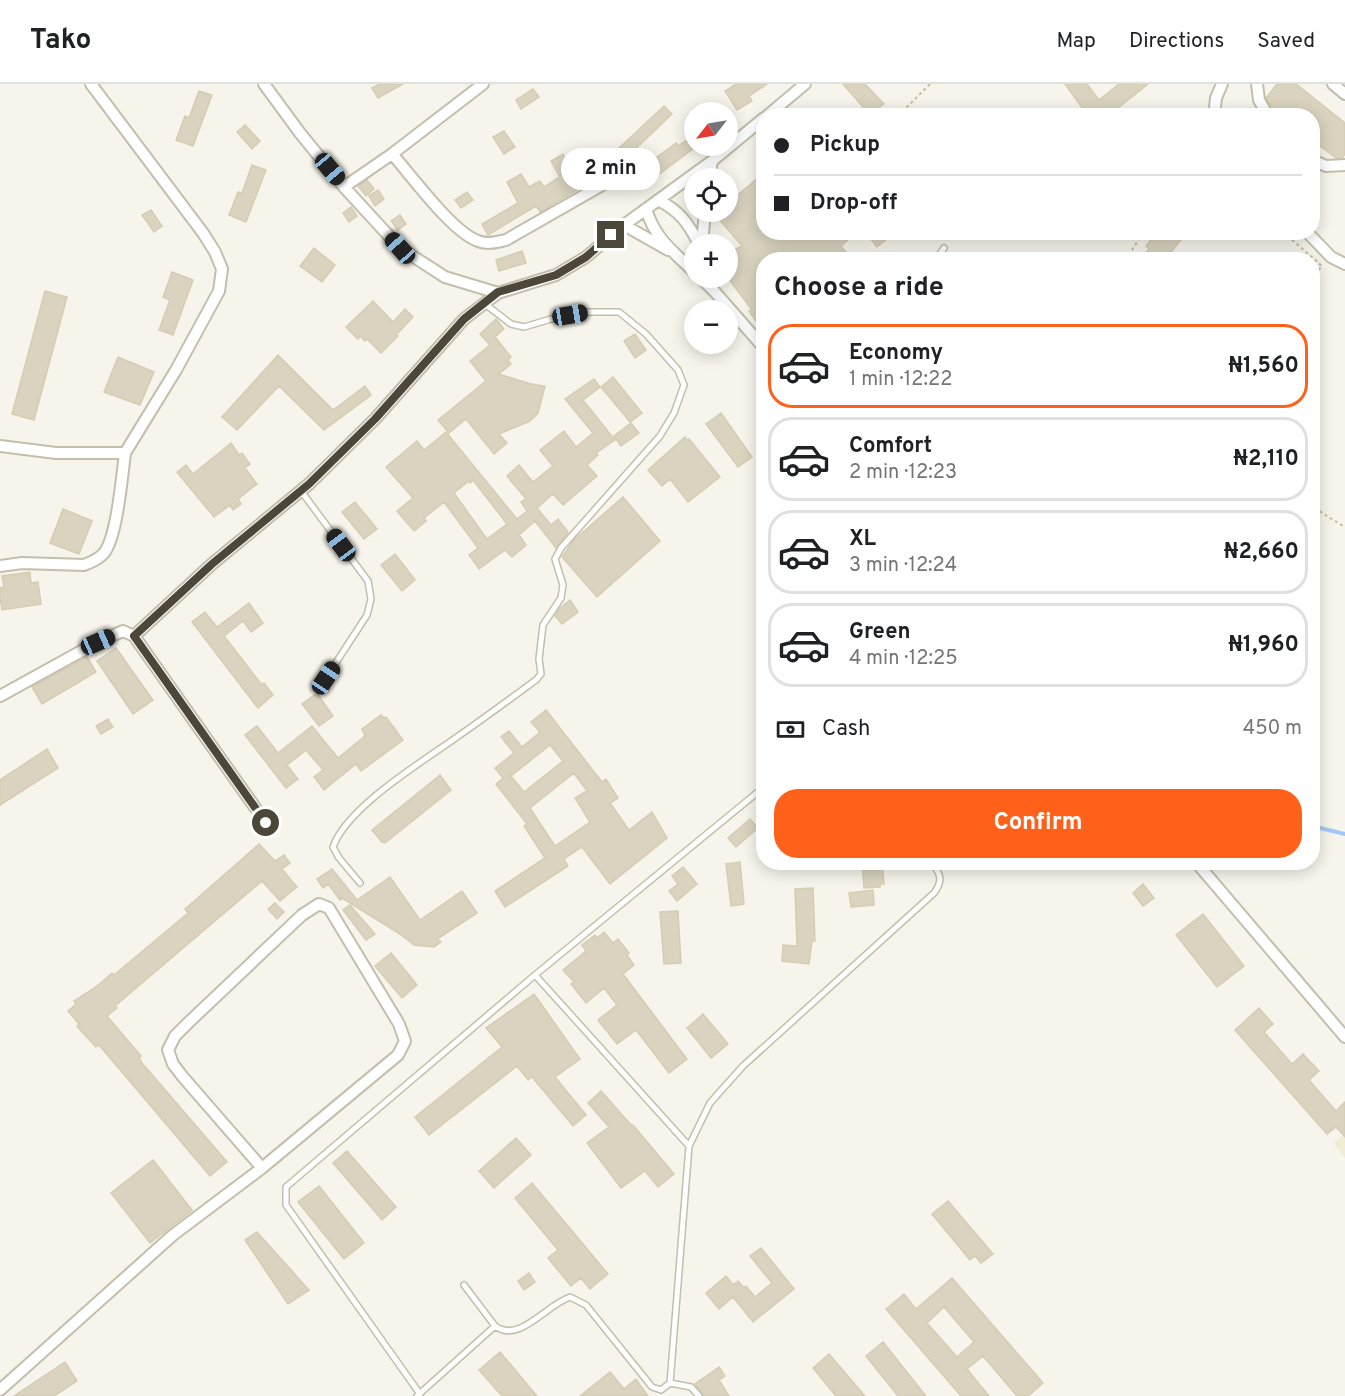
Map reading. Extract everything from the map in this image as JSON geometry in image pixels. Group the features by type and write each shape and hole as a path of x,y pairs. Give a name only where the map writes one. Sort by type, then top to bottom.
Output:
{"street":[{"path":"0,566 22,563 84,565 102,555 112,536 125,453 176,370 219,291 222,269 215,252 91,84"},
{"path":"264,84 300,133 400,248 445,277 498,292"},
{"path":"345,187 483,84"},
{"path":"776,108 805,84"},
{"path":"1215,108 1222,84"},
{"path":"1257,84 1259,100 1264,108"},
{"path":"1333,84 1345,94"},
{"path":"134,636 212,564 301,491 375,419 464,319 498,292 556,275 586,257 624,225 712,161 756,124"},
{"path":"392,154 452,222 478,241 493,243 506,240 611,180"},
{"path":"711,168 712,161"},
{"path":"1320,163 1326,166 1345,165"},
{"path":"658,200 675,209 694,234"},
{"path":"646,209 651,226 684,261"},
{"path":"624,225 678,255"},
{"path":"1314,240 1331,257 1345,264"},
{"path":"712,288 756,339"},
{"path":"715,288 716,292"},
{"path":"0,446 56,453 125,453"},
{"path":"0,696 98,642 123,631 134,636 266,823"},
{"path":"1203,870 1345,1036"},
{"path":"0,1390 173,1235 262,1168 398,1055 405,1041 399,1024 329,908 319,904 302,915 189,1022 175,1036 168,1050 173,1064 183,1077 262,1168"}],"lane":[{"path":"941,252 944,248"},
{"path":"360,883 339,858 333,847 338,835 350,820 394,780 536,680 541,674 539,659 543,626 561,598 563,585 555,560 561,548 660,436 674,413 684,385 678,370 645,334 619,312 590,312 551,319 524,327 511,324 484,303"},
{"path":"301,491 368,581 371,599 367,615 326,678"},
{"path":"495,1326 418,1395 286,1205 286,1187 535,975 756,794"},
{"path":"670,1383 689,1146 710,1103 743,1066 934,893 941,881 937,870"},
{"path":"535,975 689,1146"},
{"path":"464,1285 502,1332 521,1329 560,1300 570,1297 586,1305 652,1386 660,1390 670,1383 687,1385 699,1396"}],"path":[{"path":"906,108 930,84"},
{"path":"1291,240 1306,252"},
{"path":"1320,511 1345,527"}],"shaded area":[{"path":"1345,1134 1345,1158 1333,1143"}],"building":[{"path":"380,84 403,84 378,98 372,88"},
{"path":"736,84 767,84 749,96 752,101 738,109 738,102 732,102 725,91"},
{"path":"843,84 865,84 884,104 879,108 864,108"},
{"path":"1065,84 1087,84 1099,100 1119,84 1148,84 1118,108 1082,108"},
{"path":"1277,84 1296,84 1345,123 1345,154 1342,158 1336,158 1320,146 1320,108 1273,108 1266,98"},
{"path":"533,89 539,97 521,109 516,100"},
{"path":"199,91 212,95 193,146 176,140 185,116 189,118"},
{"path":"664,106 672,114 627,157 619,148"},
{"path":"245,125 260,141 252,149 237,132"},
{"path":"504,131 515,147 504,154 493,137"},
{"path":"684,142 684,156 654,178 645,166 676,143 678,146"},
{"path":"563,154 572,170 596,155 607,172 540,212 536,206 488,235 482,224 518,203 507,182 521,174 529,187 540,181 544,187 560,177 551,161"},
{"path":"252,165 266,170 246,222 229,215 238,192 242,193"},
{"path":"367,180 374,189 366,196 358,186"},
{"path":"756,180 756,240 848,240 841,246 846,252 756,252 756,321 749,311 752,310 736,288 738,288 738,248 742,246 738,241 738,234 732,234 722,222 738,222 738,195"},
{"path":"378,190 384,199 375,206 369,196"},
{"path":"467,192 473,200 461,208 455,200"},
{"path":"351,207 357,216 349,222 343,213"},
{"path":"151,210 162,226 154,232 142,215"},
{"path":"400,215 406,224 398,230 391,221"},
{"path":"871,240 885,240 877,247"},
{"path":"1151,240 1181,240 1171,252 1147,252 1149,249 1146,246"},
{"path":"314,248 335,265 322,282 300,266"},
{"path":"522,251 526,263 499,271 496,260"},
{"path":"172,272 193,280 173,335 159,330 170,300 163,297"},
{"path":"45,291 67,297 34,420 12,414"},
{"path":"373,301 393,322 405,309 413,317 381,353 367,339 365,341 360,336 358,339 346,327"},
{"path":"496,319 504,329 495,337 511,357 508,360 511,364 499,374 545,386 538,413 530,421 499,434 507,443 494,454 466,419 449,433 438,420 486,381 470,361 490,345 480,334"},
{"path":"635,334 646,350 635,358 624,341"},
{"path":"278,355 333,410 365,386 371,395 324,430 279,386 237,430 222,417"},
{"path":"118,357 154,372 140,405 104,392"},
{"path":"613,377 642,413 630,422 601,387"},
{"path":"594,379 600,387 583,400 615,440 596,453 598,455 587,465 597,476 563,505 553,494 537,508 551,525 558,519 568,532 556,548 535,521 519,535 526,545 512,557 505,550 479,569 469,555 478,548 444,502 424,518 426,521 414,531 397,511 413,498 386,467 417,441 424,450 446,432 517,519 527,511 521,502 526,499 507,476 519,465 533,482 553,466 540,450 564,431 576,447 593,433 565,399","holes":["473,480 507,524 487,539 454,493"]},
{"path":"721,413 752,457 738,467 706,424"},
{"path":"631,423 639,433 621,446 614,436"},
{"path":"685,437 720,477 688,502 670,479 662,486 648,470"},
{"path":"231,443 239,455 242,453 250,464 245,468 257,484 238,499 241,504 233,510 230,505 214,517 177,472 186,465 193,474"},
{"path":"623,497 660,541 597,597 562,557 574,540"},
{"path":"355,502 377,529 364,539 342,512"},
{"path":"63,509 92,521 79,554 50,543"},
{"path":"395,554 415,580 402,591 381,565"},
{"path":"30,572 31,583 38,582 41,604 2,610 0,588 4,587 2,576"},
{"path":"570,600 578,612 562,624 555,616 560,608"},
{"path":"249,603 263,623 251,632 243,621 224,636 262,685 264,683 273,695 258,708 192,622 205,612 217,627"},
{"path":"116,648 153,700 133,714 97,661"},
{"path":"87,657 96,672 42,704 32,687"},
{"path":"317,693 333,716 319,726 302,704"},
{"path":"546,710 602,782 606,779 618,798 610,803 629,830 652,812 667,838 610,884 582,847 564,859 568,866 505,907 495,891 545,858 524,826 527,824 496,784 503,778 495,768 514,753 501,737 509,731 522,747 540,732 531,722","holes":["550,745 563,761 524,792 511,776","574,773 587,791 575,798 590,822 555,846 530,808"]},
{"path":"381,715 386,717 403,740 361,771 356,764 324,790 314,777 323,770 306,750 287,765 298,779 286,788 245,735 257,726 278,753 312,726 338,758 365,736 362,729"},
{"path":"108,719 113,727 101,734 96,726"},
{"path":"47,749 58,768 0,805 0,780"},
{"path":"440,775 451,790 385,843 382,842 372,830"},
{"path":"750,819 756,826 756,830 736,847 728,838"},
{"path":"259,844 275,861 284,855 290,863 282,869 297,887 280,901 262,881 115,1006 117,1008 107,1016 141,1056 139,1057 142,1063 227,1162 210,1176 99,1045 96,1047 82,1032 77,1026 79,1024 68,1011 76,1004 74,1001 112,973 114,975 188,913 185,909"},
{"path":"740,862 744,904 731,906 726,864"},
{"path":"683,867 697,884 677,901 669,891 678,884 672,876"},
{"path":"332,869 357,900 390,877 420,920 462,891 477,913 437,939 441,942 434,947 414,945 342,898 340,900 328,884 323,888 317,879"},
{"path":"863,870 883,870 884,884 880,884 880,887 864,888"},
{"path":"1143,884 1154,898 1143,906 1133,893"},
{"path":"813,888 815,941 812,941 809,964 782,961 783,945 797,946 795,889"},
{"path":"873,890 874,905 851,907 849,893"},
{"path":"275,903 284,912 277,919 268,909"},
{"path":"350,905 375,934 366,940 343,910"},
{"path":"678,911 681,963 664,964 660,912"},
{"path":"1203,914 1244,966 1217,987 1176,935"},
{"path":"604,932 613,943 618,939 629,953 627,955 634,965 623,974 687,1059 669,1073 636,1030 617,1044 598,1020 617,1005 604,988 586,1003 571,984 574,982 563,970 586,951 582,945 595,935 597,938"},
{"path":"391,953 417,985 402,998 375,966"},
{"path":"534,994 580,1059 555,1077 586,1115 573,1126 532,1077 528,1080 517,1066 429,1135 415,1117 502,1047 486,1028"},
{"path":"1259,1008 1273,1024 1264,1032 1292,1064 1303,1054 1319,1071 1309,1080 1336,1111 1345,1102 1345,1137 1336,1127 1327,1134 1235,1030"},
{"path":"703,1014 728,1044 711,1058 687,1028"},
{"path":"601,1091 674,1174 658,1187 645,1171 621,1188 587,1143 609,1127 588,1103"},
{"path":"516,1138 531,1155 494,1188 479,1171"},
{"path":"347,1151 396,1207 382,1220 333,1163"},
{"path":"153,1160 192,1210 150,1243 111,1193"},
{"path":"532,1183 608,1274 590,1289 581,1278 571,1286 548,1258 558,1250 515,1198"},
{"path":"319,1186 364,1243 344,1259 298,1202"},
{"path":"948,1201 993,1254 981,1263 975,1256 970,1260 932,1214"},
{"path":"257,1232 309,1290 288,1304 245,1240"},
{"path":"761,1248 794,1289 753,1322 733,1297 719,1309 706,1293 726,1276 733,1285 738,1281 744,1288 746,1286 755,1297 772,1283 750,1256"},
{"path":"529,1273 535,1282 524,1290 518,1281"},
{"path":"952,1278 1043,1383 1028,1396 1017,1396 983,1356 967,1369 989,1396 961,1396 886,1309 904,1294 916,1309","holes":["944,1307 974,1342 957,1357 927,1323"]},
{"path":"883,1342 926,1396 898,1396 866,1356"},
{"path":"500,1352 537,1396 502,1396 479,1370"},
{"path":"829,1354 865,1396 836,1396 813,1368"},
{"path":"65,1362 77,1381 54,1396 14,1396"},
{"path":"719,1367 725,1376 719,1380 729,1396 704,1396 695,1384"},
{"path":"610,1372 624,1389 636,1379 648,1396 580,1396"}],"waterway":[{"path":"1320,828 1345,834"}],"route":[{"path":"266,823 134,636 212,564 309,484 375,419 464,319 498,292 556,275 586,257 611,235"}]}
